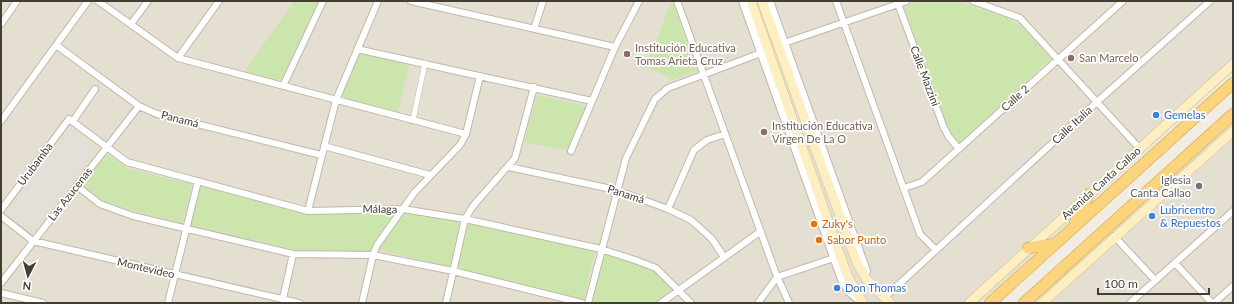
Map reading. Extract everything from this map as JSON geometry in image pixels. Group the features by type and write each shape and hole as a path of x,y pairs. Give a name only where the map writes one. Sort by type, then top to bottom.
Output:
{"highway":[{"name":"Avenida Canta Callao","path":"990,303 1233,83"},
{"path":"1024,303 1233,114"},
{"path":"1072,229 1089,194"},
{"path":"1028,248 1055,244"}],"main road":[{"path":"751,1 847,275 862,302"},
{"path":"762,1 857,263 873,287 887,300"},
{"name":"Avenida Canta Callao","path":"969,303 1233,64"},
{"path":"1042,303 1114,236 1232,134"}],"street":[{"path":"1,24 18,1"},
{"path":"1,121 88,1"},
{"path":"98,1 178,58 466,134"},
{"path":"131,24 148,1"},
{"path":"178,58 219,1"},
{"path":"283,86 323,1"},
{"path":"308,210 336,100 378,1"},
{"path":"410,1 615,47"},
{"path":"534,29 543,1"},
{"path":"571,152 615,47 639,1"},
{"path":"677,1 702,74 778,278 789,303"},
{"path":"743,1 834,258 847,288 862,302"},
{"path":"770,1 861,261 873,287"},
{"path":"836,1 920,234 936,250"},
{"path":"784,43 897,3 907,1"},
{"path":"973,1 1020,18 1140,148"},
{"name":"Calle 2","path":"904,188 922,182 1123,1"},
{"name":"Calle Italia","path":"887,300 936,250 1098,101 1210,1"},
{"name":"Calle Mazzini","path":"897,3 944,128 959,149"},
{"name":"Panamá","path":"56,45 139,106 156,114 321,155"},
{"path":"357,48 592,101"},
{"path":"588,303 616,190 626,158 655,99 668,88 761,53"},
{"path":"413,120 425,63"},
{"path":"362,303 373,255 403,209 430,175 460,145 466,134 480,76"},
{"path":"446,303 465,219 472,206 515,158 534,87"},
{"name":"Urubamba","path":"1,210 95,89"},
{"name":"Las Azucenas","path":"1,283 139,106"},
{"name":"Málaga","path":"71,120 127,162 308,210 403,209 465,219 601,250 635,260 656,268 691,303"},
{"path":"668,209 694,150 707,140 725,134"},
{"path":"324,146 430,175"},
{"name":"Panamá","path":"509,166 616,190 668,209 691,220 712,239 724,257"},
{"path":"168,303 198,181"},
{"path":"77,186 100,204 133,216 293,254 373,255 453,271 582,303"},
{"path":"1130,303 1233,211"},
{"name":"Montevideo","path":"1,216 33,241 283,302 298,303"},
{"path":"661,303 761,231"},
{"path":"1114,236 1155,280"},
{"path":"283,302 293,254"},
{"path":"758,303 778,278 834,258"},
{"path":"1175,263 1213,303 1233,286"},
{"path":"1,293 43,303"}],"shaded area":[{"path":"1,1 1233,1 1233,72 980,303 1,303"},
{"path":"1233,122 1233,303 1030,303 1228,127"},
{"path":"70,132 93,150 31,230 8,212"}],"green space":[{"path":"294,1 319,1 281,80 244,72"},
{"path":"671,1 698,71 672,80 663,74 644,67 659,34"},
{"path":"922,1 955,1 1006,17 1024,28 1051,59 959,144 950,133 904,7"},
{"path":"359,53 409,64 398,112 341,97"},
{"path":"537,95 588,106 569,151 524,142"},
{"path":"107,154 129,169 192,184 183,223 136,212 104,201 82,185"},
{"path":"199,186 302,213 397,211 374,243 370,252 300,251 190,225"},
{"path":"403,213 460,220 450,267 379,250"},
{"path":"468,221 595,251 584,300 457,269"},
{"path":"603,253 625,259 654,271 673,289 657,303 592,302"}],"place":[{"name":"Institución Educativa Tomas Arieta Cruz","path":"627,54"},
{"name":"San Marcelo","path":"1071,58"},
{"name":"Gemelas","path":"1156,115"},
{"name":"Institución Educativa Virgen De La O","path":"764,132"},
{"name":"Iglesia Canta Callao","path":"1199,186"},
{"name":"Lubricentro & Repuestos","path":"1152,216"},
{"name":"Zuky's","path":"814,224"},
{"name":"Sabor Punto","path":"819,240"},
{"name":"Don Thomas","path":"837,288"}]}
